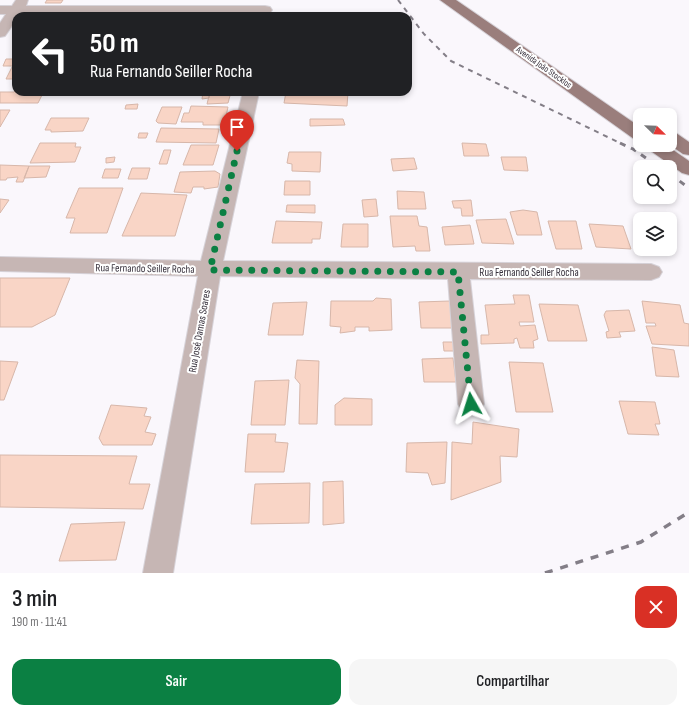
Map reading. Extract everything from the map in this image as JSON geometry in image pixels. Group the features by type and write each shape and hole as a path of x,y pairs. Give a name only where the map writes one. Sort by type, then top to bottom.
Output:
{"main road":[{"name":"Avenida João Stocklos","path":"447,0 633,130"},
{"name":"Avenida João Stocklos","path":"467,0 633,112"},
{"path":"677,142 689,150"},
{"path":"664,152 689,169"}],"street":[{"path":"0,10 20,5 266,9"},
{"path":"0,33 12,16"},
{"name":"Rua José Damas Soares","path":"158,573 210,270 250,96"},
{"name":"Rua Fernando Seiller Rocha","path":"0,264 210,270 650,272"},
{"path":"458,272 471,404"}],"building":[{"path":"47,0 63,0 61,3 45,3"},
{"path":"6,59 12,59 12,66 3,66"},
{"path":"12,67 12,79 6,79"},
{"path":"0,92 12,92 12,96 42,96 38,103 0,103"},
{"path":"202,96 209,96 209,98 202,99"},
{"path":"209,96 230,96 228,103 207,104"},
{"path":"285,96 348,96 347,106 284,103"},
{"path":"138,104 137,109 125,109 126,105"},
{"path":"191,106 228,107 224,125 203,125 203,122 181,122 184,113 189,113"},
{"path":"162,107 182,107 176,124 158,123 156,121"},
{"path":"0,110 10,110 0,127"},
{"path":"51,118 89,118 83,131 51,132 51,130 45,130"},
{"path":"310,119 343,119 345,125 310,126"},
{"path":"161,128 219,129 216,143 156,142"},
{"path":"139,133 148,133 146,138 138,138"},
{"path":"40,143 76,143 75,147 81,147 75,162 30,163"},
{"path":"462,143 486,144 489,156 464,156"},
{"path":"191,145 219,145 213,165 183,165"},
{"path":"164,150 171,150 167,164 159,164"},
{"path":"289,152 321,152 320,172 292,171 292,164 287,163"},
{"path":"115,157 114,162 106,163 106,158"},
{"path":"501,157 526,157 528,171 504,170"},
{"path":"414,158 417,169 393,171 391,159"},
{"path":"0,165 29,166 23,182 16,182 18,177 0,180"},
{"path":"29,166 50,166 46,177 24,178"},
{"path":"132,168 150,168 147,179 128,179"},
{"path":"105,169 121,169 118,178 102,178"},
{"path":"215,171 220,174 218,187 204,189 204,187 193,187 191,193 174,192 180,172"},
{"path":"285,181 310,181 310,195 284,195"},
{"path":"79,188 123,188 107,233 70,233 75,218 66,218"},
{"path":"397,191 424,192 426,209 398,209"},
{"path":"141,193 187,195 175,236 122,236"},
{"path":"0,199 9,200 0,213"},
{"path":"376,199 378,216 364,217 362,200"},
{"path":"471,200 473,216 462,216 461,208 454,208 452,201"},
{"path":"287,205 315,205 315,213 286,212"},
{"path":"523,210 537,212 542,235 517,235 510,212"},
{"path":"390,216 417,216 419,226 427,227 430,251 416,251 415,246 393,247"},
{"path":"506,219 514,244 482,243 476,220"},
{"path":"276,221 322,222 320,239 312,239 312,243 272,243"},
{"path":"548,221 576,221 582,249 556,249"},
{"path":"343,224 368,224 368,247 341,247"},
{"path":"589,224 623,226 631,249 596,247"},
{"path":"470,225 474,244 445,245 442,227"},
{"path":"0,278 70,278 55,315 32,327 0,327"},
{"path":"513,295 529,295 534,322 519,322 520,326 535,325 538,339 533,341 534,348 520,348 517,338 514,339 514,343 481,344 481,335 489,335 485,305 515,304"},
{"path":"376,298 391,299 392,330 369,331 369,327 355,327 355,331 340,333 341,327 330,326 331,301 373,301"},
{"path":"450,301 454,328 421,328 419,302"},
{"path":"642,301 680,305 684,323 689,324 689,346 652,344 646,326 656,326 655,323 646,323"},
{"path":"307,302 303,335 268,335 273,303"},
{"path":"539,304 578,305 587,341 548,341"},
{"path":"629,310 635,331 619,332 621,337 607,338 606,332 609,331 604,315 606,311"},
{"path":"443,342 455,342 457,351 444,351"},
{"path":"652,347 674,350 679,377 656,376"},
{"path":"453,358 456,382 424,382 422,359"},
{"path":"297,360 319,361 317,424 299,424 300,384 295,378"},
{"path":"0,361 18,362 4,400 0,400"},
{"path":"509,362 543,363 553,412 516,412"},
{"path":"289,380 285,425 251,425 255,381"},
{"path":"344,398 372,399 372,425 335,425 335,405"},
{"path":"619,401 655,402 660,424 655,424 659,435 628,434"},
{"path":"111,405 147,408 144,416 151,417 145,432 156,434 152,445 103,445 99,438"},
{"path":"473,422 519,429 517,457 500,456 501,482 451,500 452,442 472,444"},
{"path":"248,434 276,434 275,442 288,443 284,472 245,472"},
{"path":"447,442 445,483 432,485 428,473 406,472 407,443"},
{"path":"0,455 137,456 129,484 150,484 143,509 0,507"},
{"path":"343,481 344,523 323,525 323,482"},
{"path":"310,483 309,523 251,524 255,484"},
{"path":"125,522 116,560 59,561 71,524"}],"railway":[{"path":"398,0 407,12"},
{"path":"412,18 424,34 451,61 622,144"},
{"path":"620,143 633,149 649,160"},
{"path":"677,179 689,188"},
{"path":"545,573 641,542 689,512"}],"route":[{"path":"237,151 210,270 458,272 471,404"}]}
